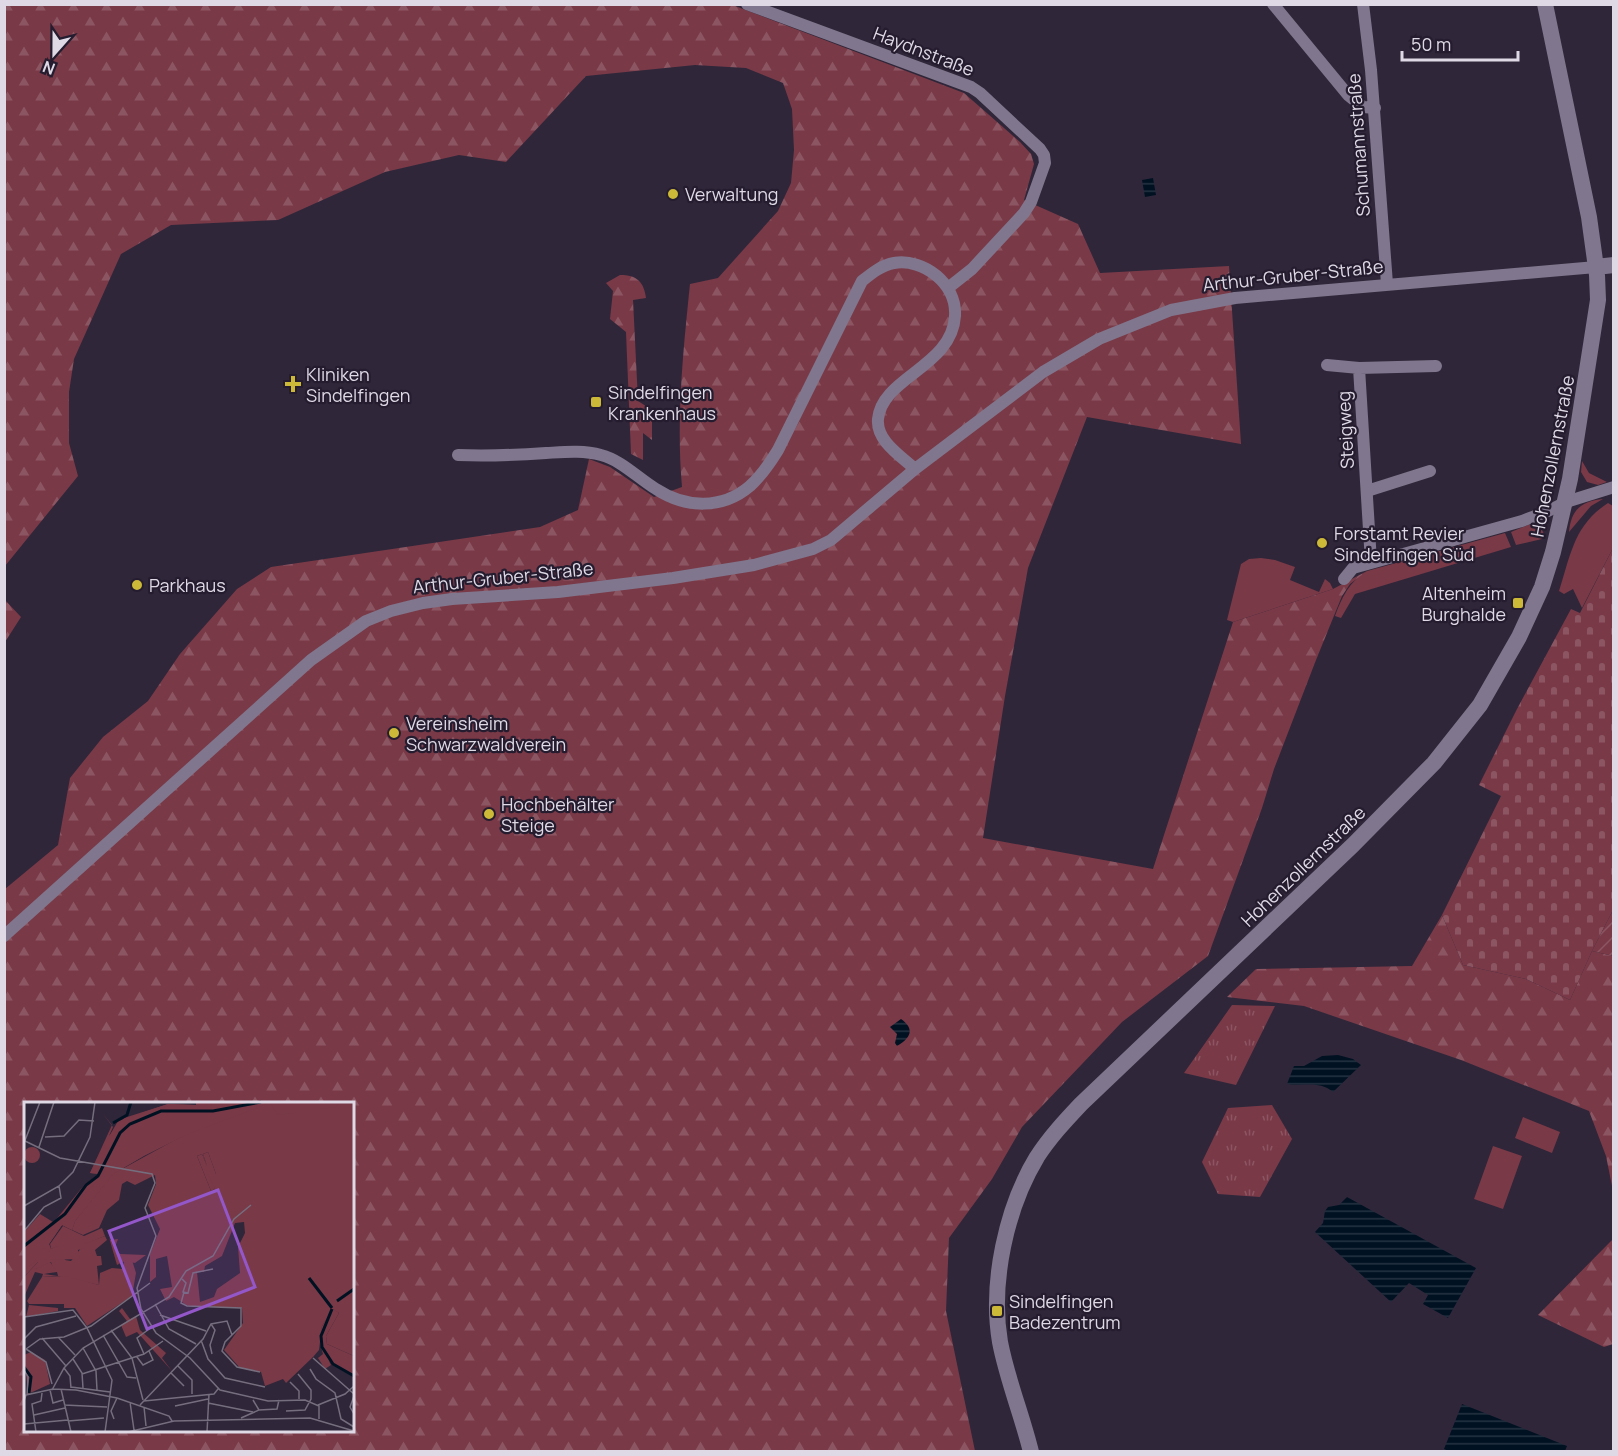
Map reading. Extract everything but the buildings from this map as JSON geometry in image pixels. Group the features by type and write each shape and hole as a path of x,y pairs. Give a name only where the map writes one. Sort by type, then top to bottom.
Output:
{"street":[{"name":"Haydnstraße","path":"747,4 971,87 1044,155 1045,163 1031,202 1024,213 972,269 948,288"},
{"path":"1273,4 1348,95 1363,107 1375,108"},
{"name":"Schumannstraße","path":"1363,4 1375,108 1387,284"},
{"name":"Hohenzollernstraße","path":"1031,1452 1000,1341 997,1311 1000,1265 1010,1220 1031,1168 1055,1132 1080,1104 1353,845 1434,763 1461,731 1498,677 1519,637 1545,578 1566,502 1598,300 1589,217 1545,4"},
{"path":"458,455 585,452 607,457 657,490 692,504 710,504 729,500 749,487 778,450 862,281 886,265 908,263 923,267 935,274 948,288 954,301 955,316 946,344 887,398 881,408 878,421 880,432 887,444 915,469"},
{"name":"Arthur-Gruber-Straße","path":"4,936 310,660 366,621 391,611 433,601 558,592 673,578 753,565 791,556 831,540 915,469 1043,372 1099,339 1171,310 1234,298 1614,265"},
{"name":"Steigweg","path":"1327,364 1359,368 1436,366"},
{"name":"Steigweg","path":"1359,368 1371,562"},
{"name":"Steigweg","path":"1367,491 1430,471"},
{"path":"1344,579 1353,568 1522,521 1566,502 1614,487"}],"green space":[{"path":"730,4 964,93 1031,154 1034,164 1024,200 1078,224 1100,273 1229,266 1241,444 1087,417 1028,568 983,838 1153,869 1233,622 1333,589 1367,571 1350,584 1342,596 1274,769 1208,956 1122,1022 1022,1127 992,1179 949,1238 946,1311 975,1451 5,1452 5,889 58,845 70,778 103,737 148,701 180,654 237,589 271,567 540,527 578,510 589,459 610,467 654,497 682,487 680,411 690,284 718,278 778,211 791,183 794,150 792,109 783,83 746,68 695,65 586,76 506,162 459,155 385,172 278,220 171,225 121,254 74,359 69,392 69,443 78,476 5,566 5,5"},
{"path":"620,275 631,276 639,281 646,298 633,300 638,401 652,410 652,440 643,433 643,460 631,454 626,332 610,319 613,291 606,283"},
{"path":"1582,461 1589,473 1607,482 1598,485 1587,482 1581,472"},
{"path":"1603,499 1591,506 1569,532 1572,518 1578,508 1589,502"},
{"path":"1608,503 1613,506 1613,548 1582,608 1573,589 1564,594 1559,591 1575,541 1588,521"},
{"path":"1528,525 1536,525 1540,528 1544,535 1542,539 1516,545 1511,532"},
{"path":"1505,533 1511,547 1355,594 1341,618 1335,616 1347,590 1367,571"},
{"path":"1613,548 1613,910 1570,1000 1526,979 1463,965 1442,915 1501,796 1479,785 1571,609 1580,613"},
{"path":"1261,558 1295,567 1290,580 1319,592 1325,579 1333,589 1233,622 1227,620 1241,564 1249,559"},
{"path":"5,600 21,617 5,642"},
{"path":"1613,910 1613,956 1592,951"},
{"path":"1442,915 1463,965 1526,979 1570,1000 1592,951 1613,956 1613,1191 1606,1156 1589,1111 1461,1060 1304,1006 1227,997 1256,969 1412,966"},
{"path":"1232,1005 1275,1006 1236,1085 1184,1073"},
{"path":"1272,1105 1292,1139 1260,1197 1218,1194 1202,1162 1228,1108"},
{"path":"1523,1117 1560,1132 1552,1153 1515,1138"},
{"path":"1493,1146 1522,1156 1503,1209 1474,1199"},
{"path":"1613,1239 1613,1344 1604,1347 1538,1315"}],"water":[{"path":"1153,178 1156,195 1145,197 1142,180"},
{"path":"901,1019 910,1030 906,1040 897,1046 895,1043 897,1034 890,1027"},
{"path":"1338,1055 1353,1059 1361,1065 1333,1092 1322,1086 1287,1084 1294,1066 1304,1066 1322,1056"},
{"path":"1347,1197 1476,1268 1448,1318 1423,1304 1428,1295 1409,1283 1391,1302 1315,1232 1323,1223 1328,1207 1339,1205"},
{"path":"1462,1404 1567,1446 1565,1451 1451,1452 1444,1449"}],"place":[{"name":"Verwaltung","path":"673,194"},
{"name":"Kliniken Sindelfingen","path":"293,384"},
{"name":"Sindelfingen Krankenhaus","path":"596,402"},
{"name":"Forstamt Revier Sindelfingen Süd","path":"1322,543"},
{"name":"Parkhaus","path":"137,585"},
{"name":"Altenheim Burghalde","path":"1518,603"},
{"name":"Vereinsheim Schwarzwaldverein","path":"394,733"},
{"name":"Hochbehälter Steige","path":"489,814"},
{"name":"Sindelfingen Badezentrum","path":"997,1311"}]}
